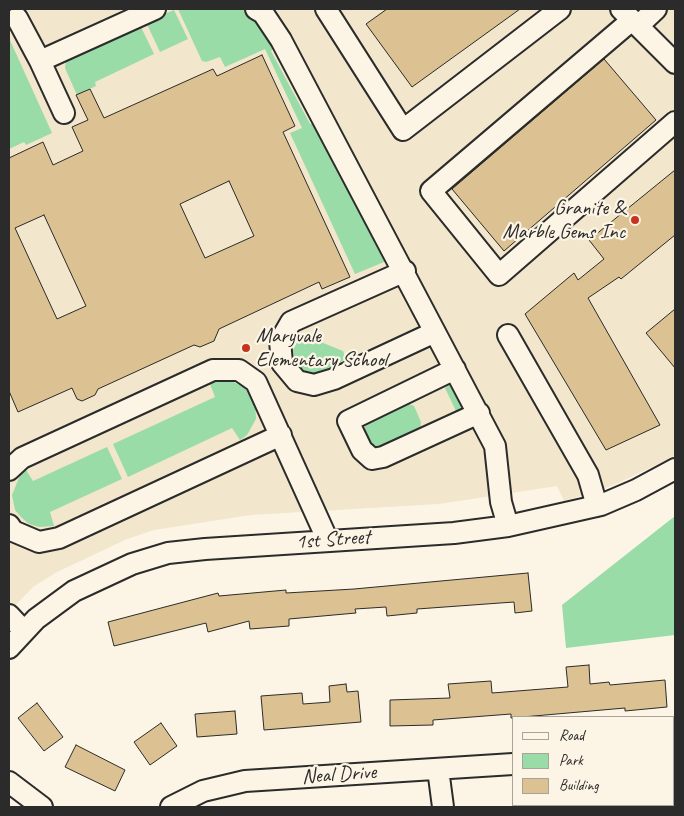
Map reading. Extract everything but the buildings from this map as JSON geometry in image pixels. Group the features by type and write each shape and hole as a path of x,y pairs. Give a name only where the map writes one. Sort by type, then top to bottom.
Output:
{"street":[{"path":"40,62 155,9"},
{"path":"256,9 263,14 281,40 496,446 501,502 508,526"},
{"path":"326,9 403,130 560,9"},
{"path":"656,9 630,18 431,190 499,275 675,122"},
{"path":"17,18 64,113"},
{"path":"630,18 675,63"},
{"path":"405,271 291,322 280,341 282,363 297,382 314,385 334,379 436,332"},
{"path":"508,335 588,475 597,506"},
{"path":"455,369 348,421 362,450 372,459 383,458 479,413"},
{"path":"9,470 22,458 213,370 239,370 256,382 328,541"},
{"path":"9,525 13,531 39,542 59,538 281,435"},
{"name":"1st Street","path":"9,648 24,631 50,609 82,587 132,564 168,553 205,548 454,533 508,526 597,506 636,490 675,469"},
{"path":"9,615 24,631"},
{"name":"Neal Drive","path":"171,807 203,791 245,781 512,764"},
{"path":"438,769 443,807"},
{"path":"9,782 42,807"}],"shaded area":[{"name":"Maryvale Elementary School","path":"9,9 675,9 675,456 614,485 564,501 557,486 439,504 251,515 154,530 127,539 57,572 33,587 9,612"}],"green space":[{"path":"178,9 242,9 260,23 275,45 271,51 310,124 315,123 389,258 355,274 290,133 302,128 265,49 225,67 220,57 206,62 202,61"},
{"path":"174,10 188,39 160,52 146,22"},
{"path":"140,25 154,54 95,82 96,86 77,95 65,68 66,61"},
{"path":"9,38 52,133 26,145 24,142 9,149"},
{"path":"306,336 343,351 346,359 319,374 305,373 294,362 293,350 298,340"},
{"path":"219,380 229,380 244,387 255,402 256,419 247,435 240,440 232,428 128,477 113,444 215,397 210,384"},
{"path":"449,385 463,406 462,410 456,411 445,388"},
{"path":"407,403 414,406 421,422 420,429 379,448 372,445 365,429 365,424"},
{"path":"107,447 122,479 50,512 54,526 39,527 29,524 15,510 12,495 21,473 26,470 33,481"},
{"path":"675,516 675,635 566,648 562,605"}],"place":[{"name":"Granite & Marble Gems Inc","path":"635,220"},
{"name":"Maryvale Elementary School","path":"246,348"}]}
